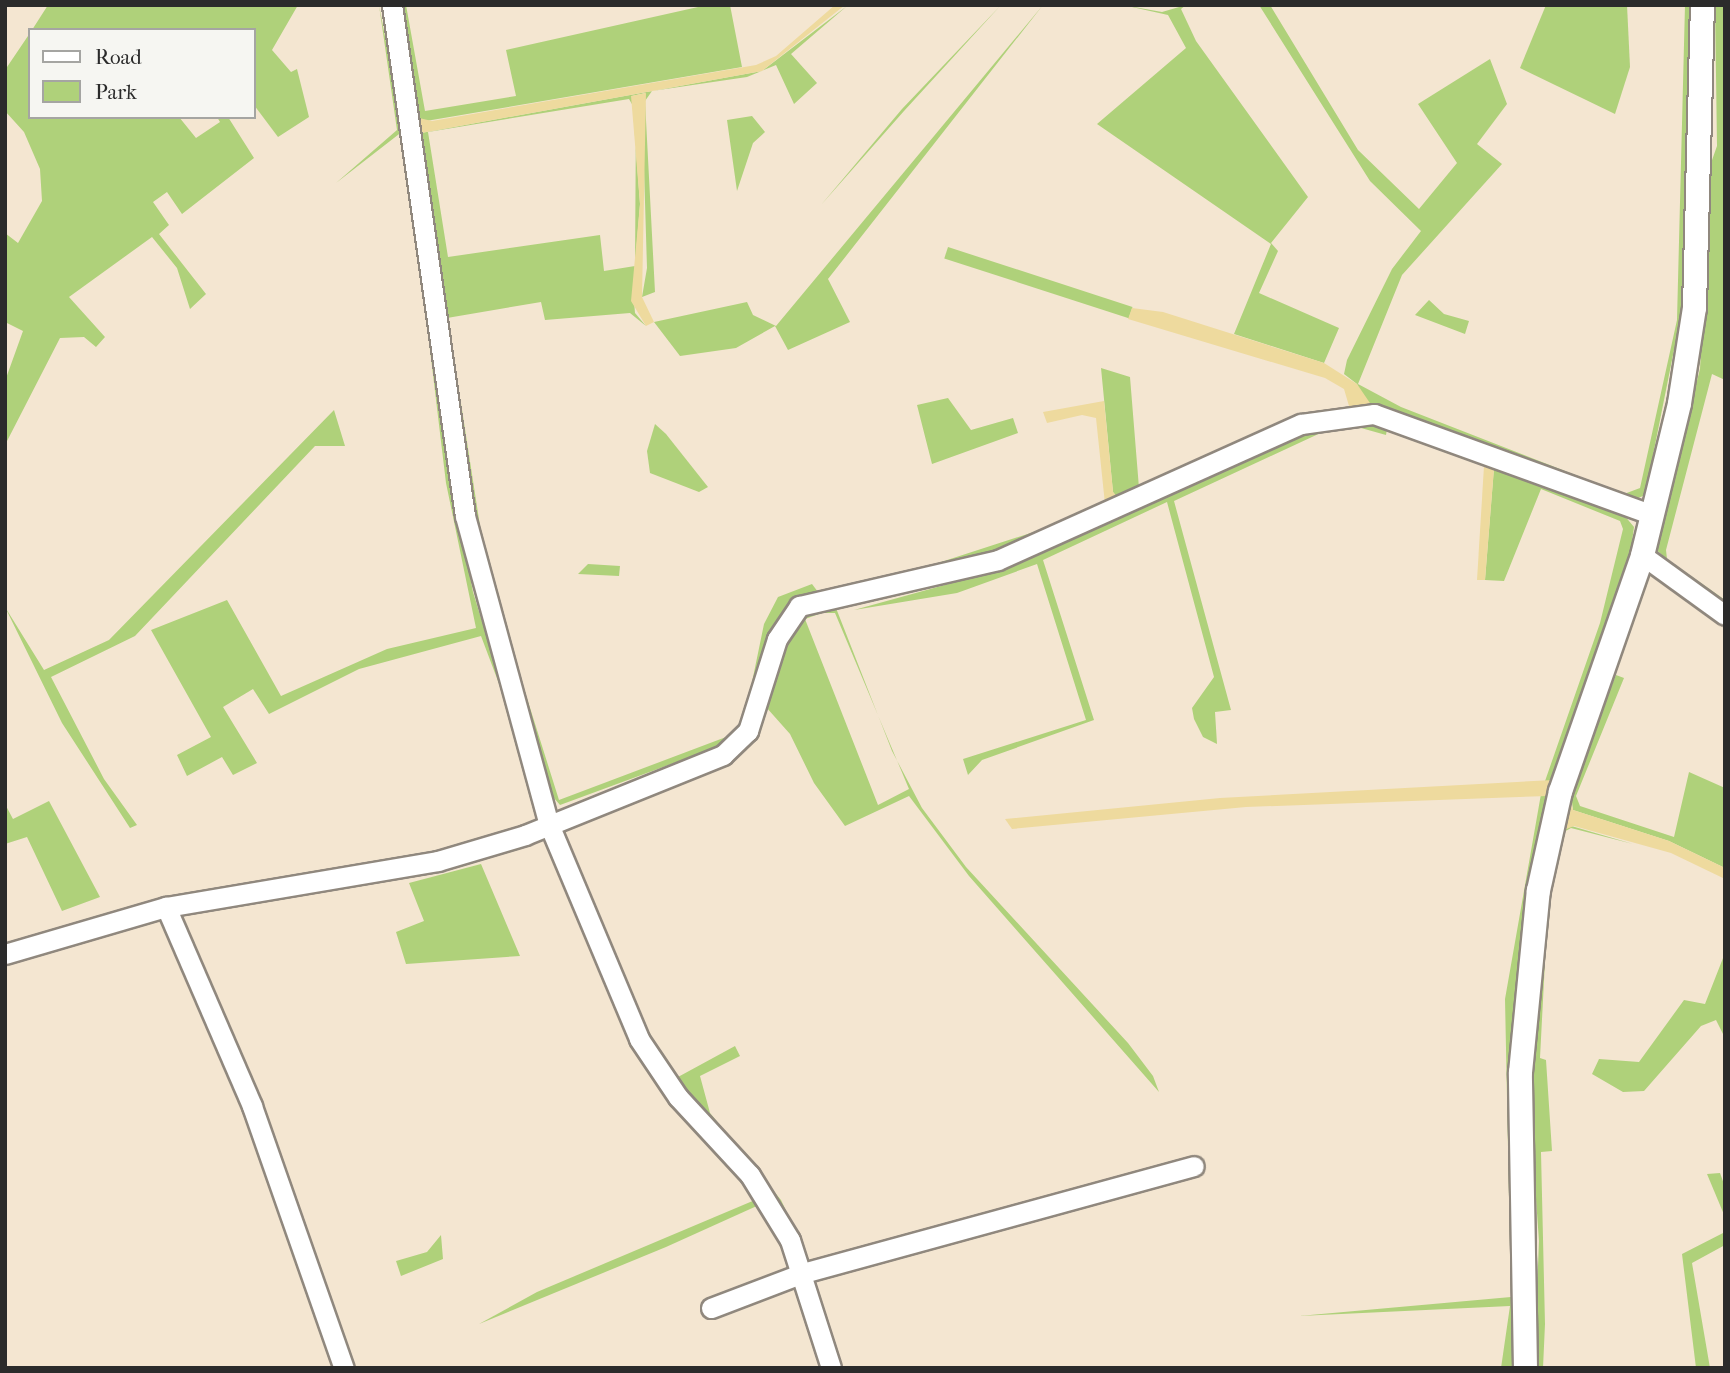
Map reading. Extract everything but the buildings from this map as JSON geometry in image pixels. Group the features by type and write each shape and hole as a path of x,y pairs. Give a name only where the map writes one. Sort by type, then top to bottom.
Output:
{"street":[{"path":"393,5 465,516 548,822 579,909 639,1039 678,1097 770,1203 803,1273 831,1368"},
{"path":"1525,1368 1520,1072 1538,890 1560,790 1642,555 1679,403 1694,307 1702,5"},
{"path":"5,954 166,907 438,861 525,835 548,822 740,744 784,623 799,606 998,560 1301,424 1374,414 1651,514"},
{"path":"1642,555 1725,615"},
{"path":"166,907 252,1106 344,1368"},
{"path":"711,1308 803,1273 1194,1166"}],"green space":[{"path":"48,5 298,5 272,50 291,72 297,69 309,117 278,137 256,108 256,28 33,28"},
{"path":"379,5 403,131 336,183 397,130"},
{"path":"398,5 406,5 425,111 516,96 506,50 707,5 730,5 742,67 426,121 419,118"},
{"path":"1001,5 904,111 821,205 902,109"},
{"path":"1043,5 828,279 850,322 788,350 775,326 736,348 680,356 654,322 747,302 753,315 776,326"},
{"path":"1123,5 1162,12 1186,5 1181,9 1196,41 1308,197 1271,243 1278,251 1259,293 1339,328 1324,363 1234,334 1271,244 1097,124 1186,48 1168,15"},
{"path":"1259,5 1270,5 1358,150 1419,209 1457,163 1418,104 1490,59 1507,104 1477,144 1502,164 1402,275 1358,384 1401,407 1624,494 1640,488 1677,320 1685,5 1692,5 1686,290 1645,495 1634,500 1364,402 1357,384 1344,374 1347,360 1392,269 1421,231 1370,181"},
{"path":"1546,5 1627,5 1630,67 1615,114 1520,68"},
{"path":"1715,5 1725,5 1725,380 1712,374 1666,550 1667,559 1725,600 1725,609 1654,548 1700,369 1711,163 1717,146"},
{"path":"847,6 791,54 817,83 794,104 776,65 763,71"},
{"path":"28,36 28,119 181,119 196,138 220,122 218,119 229,119 254,158 182,214 167,192 153,202 169,225 159,234 206,294 190,309 177,268 152,237 69,297 105,337 96,347 84,337 60,338 5,445 5,381 23,331 5,322 5,233 18,243 42,201 40,169 24,132 5,111 5,70"},
{"path":"761,71 747,77 652,91"},
{"path":"652,91 645,101 655,292 642,297 647,268 642,102 645,93 632,96 633,105 629,99 428,132 448,257 600,235 604,271 635,266 635,313 646,326 630,313 545,320 541,302 447,318 421,133"},
{"path":"752,116 765,132 753,143 737,191 727,120"},
{"path":"636,147 640,204 635,265"},
{"path":"406,150 460,525 473,592 510,713 481,636 359,669 269,714 253,689 223,707 257,763 233,775 222,757 187,776 177,755 211,737 151,630 227,600 281,696 387,649 476,628 446,483"},
{"path":"948,247 1133,307 1129,318 944,258"},
{"path":"1429,300 1444,314 1469,321 1465,334 1415,315"},
{"path":"1101,368 1130,377 1139,488 1303,415 1349,409 1121,502 1113,492"},
{"path":"948,398 971,430 1013,418 1018,433 932,464 917,405"},
{"path":"461,403 487,571 559,800 734,734 745,716 764,624 778,597 812,584 818,592 904,574 1108,508 981,559 799,598 773,627 748,718 731,742 560,805 547,790 498,633 468,500"},
{"path":"334,410 345,446 315,446 135,636 51,677 104,779 137,825 130,828 62,723 5,607 44,670 109,640"},
{"path":"1364,421 1387,429 1386,435 1361,428 1327,430 1174,501 1231,710 1215,712 1217,744 1203,737 1194,719 1192,708 1214,677 1167,502 1043,560 1094,720 982,760 968,775 963,759 1086,720 1037,564 957,593 854,610 1010,567 1319,427"},
{"path":"655,424 708,487 699,492 650,473 647,451"},
{"path":"1494,468 1624,515 1634,527 1630,557 1553,780 1544,784 1600,623 1623,529 1620,521 1541,489 1504,581 1485,580"},
{"path":"588,564 620,566 619,576 578,574"},
{"path":"836,608 878,716 835,613 822,613 805,619 878,805 909,789 897,761 922,808 966,867 1128,1043 1153,1076 1159,1092 969,876 909,796 845,826 814,783 790,734 766,707 783,645 803,615"},
{"path":"1616,675 1624,678 1576,796 1580,806 1674,837 1689,772 1725,788 1725,868 1669,841 1573,810 1570,787"},
{"path":"729,760 576,821 566,829 564,842 626,991 664,1062 678,1077 735,1046 740,1056 700,1076 710,1113 781,1200 813,1268 1089,1191 1090,1199 816,1276 806,1267 758,1178 680,1090 647,1041 578,892 559,836 569,820"},
{"path":"1541,794 1548,796 1529,900 1516,1368 1501,1368 1510,1306 1299,1316 1511,1297 1505,999"},
{"path":"49,801 100,897 62,911 27,837 5,844 5,804 13,819"},
{"path":"1568,825 1633,844 1571,828 1562,833 1548,903 1540,1058 1546,1060 1552,1151 1541,1152 1545,1324 1543,1368 1534,1368 1539,1241 1527,1073 1535,974 1559,832"},
{"path":"481,864 520,956 406,964 396,932 424,921 409,883"},
{"path":"1725,953 1725,1038 1716,1020 1701,1026 1644,1091 1623,1092 1592,1074 1599,1059 1639,1062 1684,1000 1705,1004"},
{"path":"1720,1173 1725,1187 1725,1217 1707,1174"},
{"path":"755,1200 759,1205 666,1247 479,1324 537,1292"},
{"path":"1725,1232 1725,1245 1692,1263 1710,1368 1696,1368 1682,1254"},
{"path":"441,1235 443,1259 401,1276 396,1261 427,1252"}],"sand":[{"path":"835,5 845,5 762,71 421,133 419,118 432,121 756,65 776,56"},
{"path":"646,93 642,297 654,322 646,326 631,301 640,204 631,96"},
{"path":"1132,308 1163,312 1324,363 1357,384 1372,406 1349,406 1344,389 1325,378 1128,319"},
{"path":"1104,401 1113,492 1121,502 1105,504 1096,418 1082,415 1047,423 1043,412"},
{"path":"1484,466 1494,468 1485,580 1477,580"},
{"path":"1553,780 1548,796 1246,807 1012,829 1005,819 1220,798"},
{"path":"1569,796 1573,810 1669,841 1725,868 1725,879 1671,853 1574,826 1559,832"}]}
